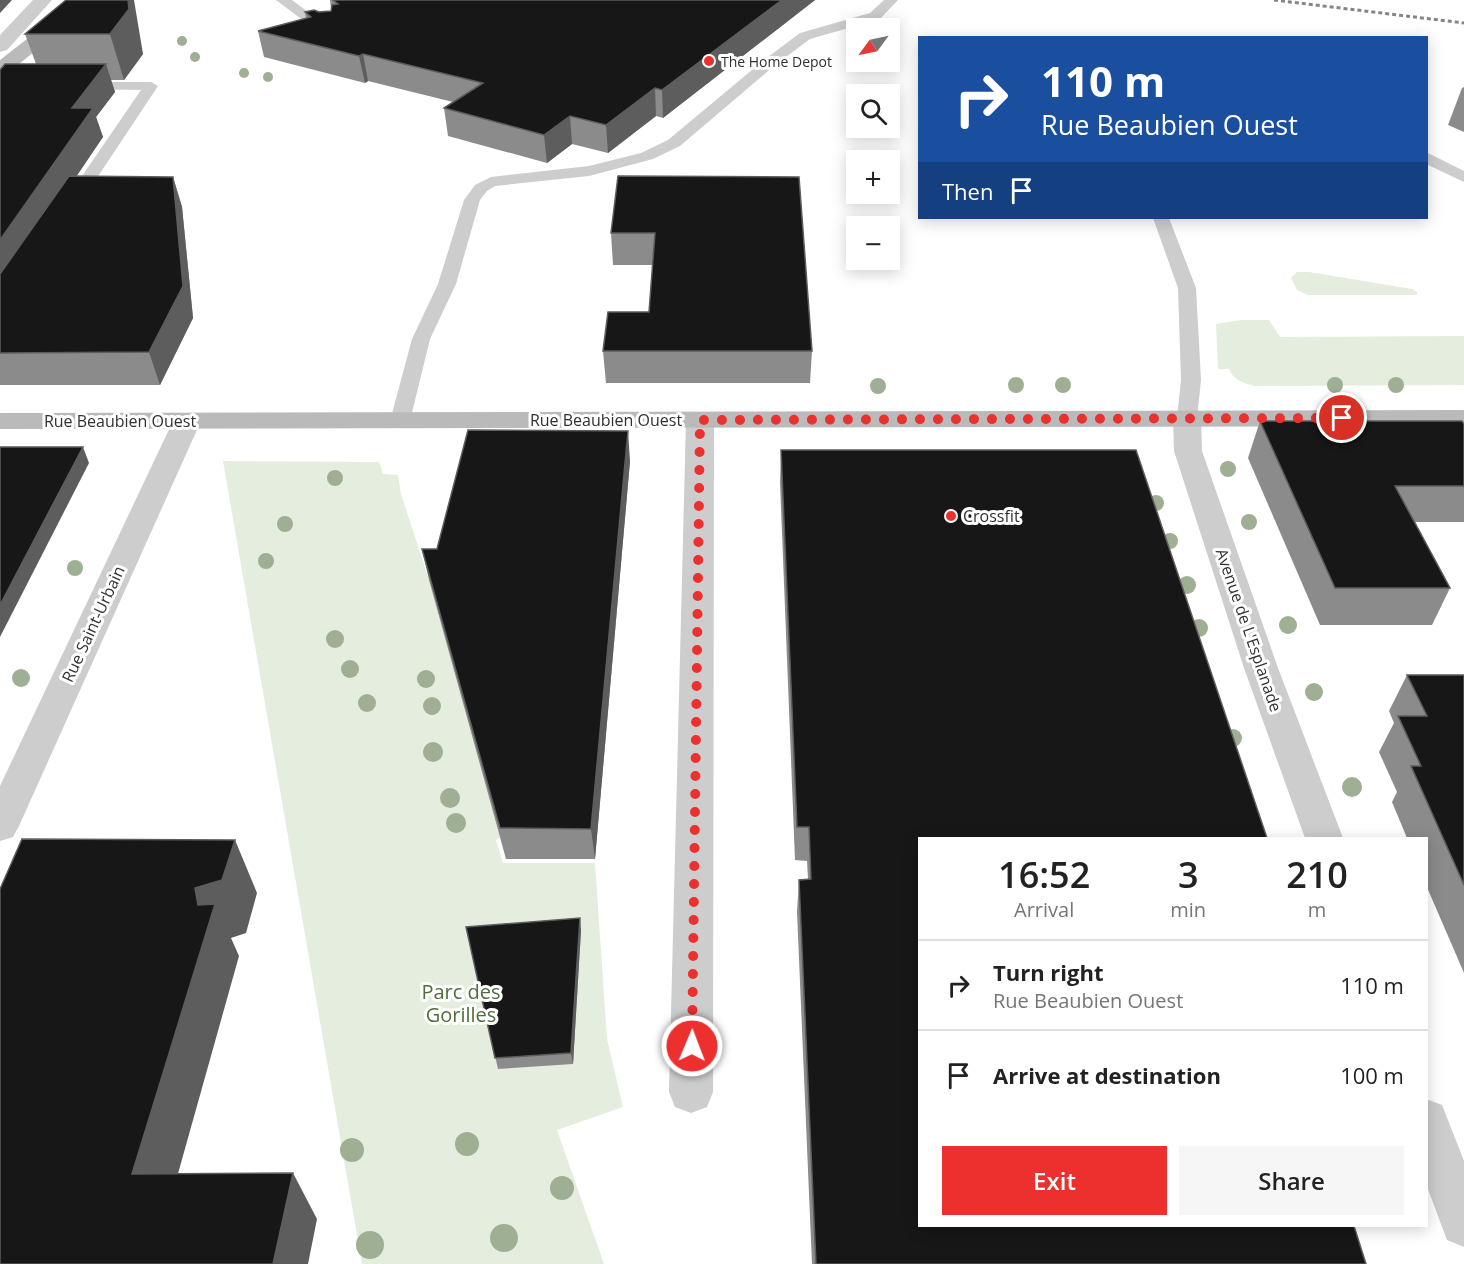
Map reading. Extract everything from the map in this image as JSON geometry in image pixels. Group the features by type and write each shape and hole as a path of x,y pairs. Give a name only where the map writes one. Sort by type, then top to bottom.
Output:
{"street":[{"path":"0,46 44,0"},
{"path":"0,70 88,0"},
{"name":"Avenue de L'Esplanade","path":"1187,418 1188,452 1261,668 1324,837"},
{"name":"Rue Beaubien Ouest","path":"0,421 1464,418"},
{"path":"691,1092 700,420"},
{"name":"Rue Saint-Urbain","path":"0,826 187,421"},
{"path":"1428,1125 1464,1223"}],"lane":[{"path":"283,0 329,33"},
{"path":"400,421 421,339 447,284 472,200 481,188 491,182 589,171 647,156 674,143 769,63 806,36 875,16 891,0"},
{"path":"59,86 151,86 59,221"},
{"path":"1428,159 1464,177"},
{"path":"1161,219 1187,288 1191,380 1187,418"},
{"path":"1434,418 1449,442"}],"green space":[{"path":"1297,272 1412,289 1417,292 1417,295 1308,295 1297,290 1291,278"},
{"path":"1241,320 1269,320 1280,337 1464,336 1464,385 1254,386 1236,378 1229,369 1218,369 1216,324"},
{"name":"Parc des Gorilles","path":"223,461 379,462 383,474 398,475 401,494 429,580 500,838 496,840 503,863 595,863 607,1039 623,1107 557,1130 604,1264 362,1264"}],"building":[{"path":"66,0 128,0 129,9 110,34 25,34"},
{"path":"333,0 782,0 662,90 655,88 606,125 570,116 544,135 444,108 483,83 258,31 311,17 305,12 331,11 332,5 338,4"},
{"path":"5,64 106,64 72,108 93,108 0,240 0,70"},
{"path":"69,176 173,177 183,286 149,352 0,353 0,274"},
{"path":"618,176 799,177 812,351 603,351 608,312 649,312 655,233 611,233"},
{"path":"1260,421 1462,421 1464,424 1464,486 1395,486 1450,588 1335,588"},
{"path":"468,430 628,431 591,829 500,828 422,549 437,549"},
{"path":"0,447 83,447 0,605"},
{"path":"781,450 1136,450 1267,837 918,837 918,1227 1354,1227 1366,1264 816,1264 799,880 811,879 809,827 797,827"},
{"path":"1407,675 1464,675 1464,885 1411,766 1421,766 1398,716 1427,716"},
{"path":"22,839 235,840 222,880 195,888 198,905 215,904 132,1174 293,1173 273,1264 0,1264 0,889"},
{"path":"580,918 571,1053 495,1058 466,927"}],"railway":[{"path":"1274,0 1464,23"}],"place":[{"name":"The Home Depot","path":"709,61"},
{"name":"Crossfit","path":"951,516"}],"route":[{"path":"692,1046 700,420 1342,418"}]}
